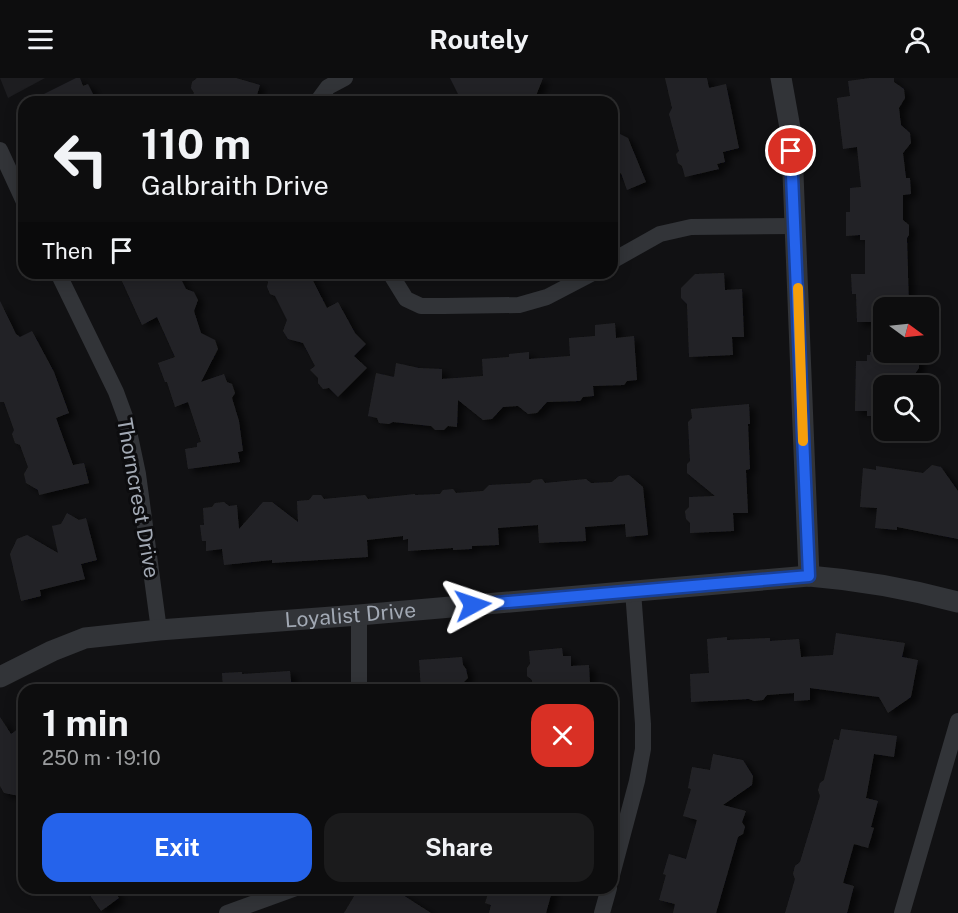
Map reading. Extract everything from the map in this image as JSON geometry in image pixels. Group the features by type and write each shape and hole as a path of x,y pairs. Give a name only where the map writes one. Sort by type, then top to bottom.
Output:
{"street":[{"path":"322,96 328,87 345,78"},
{"path":"781,78 790,128 809,576"},
{"path":"0,150 4,172 18,193"},
{"path":"618,258 660,234 691,227 795,226"},
{"name":"Thorncrest Drive","path":"61,279 116,392 127,422 138,474 159,630"},
{"path":"394,279 406,299 421,306 519,305 547,297 582,279"},
{"name":"Loyalist Drive","path":"0,677 52,651 85,638 809,576 867,582 921,592 958,602"},
{"path":"618,852 643,749 644,724 633,591"},
{"path":"359,615 359,684"},
{"path":"902,913 958,721"},
{"path":"227,913 279,894"},
{"path":"602,913 607,894"}],"shaded area":[{"path":"0,78 45,78 8,98"}],"building":[{"path":"80,78 83,86 88,84 94,96 40,96"},
{"path":"197,78 236,78 260,85 257,96 193,96 192,82"},
{"path":"450,78 543,78 536,96 459,96"},
{"path":"665,78 707,78 709,88 726,84 739,148 723,152 725,162 717,164 719,169 685,177 676,154 679,151 669,114 672,108"},
{"path":"894,78 894,82 904,89 905,98 899,108 901,125 910,133 911,143 903,153 906,178 910,178 911,194 903,195 903,220 909,225 907,238 909,297 873,297 873,322 857,322 856,294 852,294 851,274 865,274 865,240 860,240 860,235 846,236 846,212 850,212 850,188 861,187 857,147 843,149 837,98 850,96 848,81"},
{"path":"618,133 628,138 646,182 627,190 621,173 618,174"},
{"path":"724,273 725,290 742,289 744,337 732,337 733,355 689,357 687,304 681,298 681,288 695,274"},
{"path":"121,279 181,279 186,289 194,292 198,300 194,311 201,333 215,340 218,349 201,382 224,374 227,382 232,384 235,393 232,398 239,421 243,451 238,452 240,462 188,469 185,449 197,447 197,443 201,442 188,402 175,407 158,363 175,357 157,317 142,325"},
{"path":"267,279 312,279 327,308 338,302 355,333 366,344 354,356 367,368 338,397 329,388 323,389 318,383 318,378 310,370 315,366 303,343 288,339 283,331 287,320 275,296 270,294 267,287"},
{"path":"0,301 16,334 20,337 32,331 54,372 69,413 56,418 73,465 84,463 89,483 39,495 38,490 26,483 24,474 28,467 20,445 15,443 12,434 14,430 4,402 0,402"},
{"path":"615,323 616,338 634,336 637,380 627,381 624,385 593,386 594,396 583,397 580,401 547,402 537,413 528,414 518,406 503,407 492,419 483,420 458,400 457,427 448,426 444,430 435,430 431,426 393,422 379,423 377,418 368,416 376,373 394,377 396,363 419,368 442,369 442,379 483,376 482,359 509,357 509,354 529,352 529,359 570,356 569,338 595,336 595,325"},
{"path":"870,352 873,352 873,363 919,363 919,368 914,375 873,375 873,416 867,416 867,411 855,411 856,361 867,361 867,355 870,355"},
{"path":"749,404 750,469 746,470 748,513 733,513 734,531 690,533 690,523 686,519 685,511 689,507 689,497 715,496 687,473 687,464 690,461 688,422 692,418 691,409"},
{"path":"932,465 941,467 958,491 958,539 897,527 897,530 875,528 877,508 860,507 863,468 876,470 876,466 923,473"},
{"path":"629,475 643,487 648,535 626,537 625,524 585,527 586,541 539,543 538,525 498,528 499,545 472,546 472,549 408,551 408,539 403,540 403,536 367,540 368,557 272,563 272,560 224,565 222,549 206,551 206,541 202,541 200,525 204,525 203,508 212,507 215,503 224,502 229,506 237,505 239,529 263,502 272,502 298,522 297,501 309,500 313,495 321,495 324,499 365,495 368,499 440,494 443,490 453,489 456,493 483,491 489,485 530,483 533,480 542,479 545,483 586,479 591,483 612,482 619,476"},
{"path":"67,513 79,520 86,518 97,560 81,564 85,579 40,590 41,596 21,601 10,554 17,539 27,535 58,553 52,526 61,524"},
{"path":"836,633 905,643 902,657 918,660 911,697 888,713 879,697 810,688 810,700 794,701 794,693 767,695 763,700 754,701 749,699 691,702 690,674 709,673 707,639 770,638 770,641 799,639 801,657 833,655"},
{"path":"562,648 563,656 571,656 571,666 589,665 590,684 532,684 532,680 527,676 527,668 530,664 529,651"},
{"path":"462,657 468,678 464,684 421,684 419,660"},
{"path":"290,671 291,684 223,684 222,673 242,672 242,674"},
{"path":"0,717 11,734 18,729 18,796 4,793 0,786"},
{"path":"841,729 897,736 894,757 874,754 866,798 878,801 868,848 854,844 843,883 854,886 847,913 785,913 795,879 793,874 795,866 800,862 820,796 818,790 820,783 824,780 834,739 839,740"},
{"path":"713,754 743,760 753,776 752,785 723,805 746,811 742,822 745,827 743,834 738,837 716,913 673,913 675,904 659,900 666,875 663,874 669,854 686,859 697,820 683,816 691,789 688,788 692,767 710,770"},
{"path":"89,894 116,894 119,898 101,911"},
{"path":"355,894 371,896 372,894 401,894 431,913 344,913"},
{"path":"488,894 551,894 546,913 489,913 491,905 485,903"}],"slow traffic":[{"path":"798,288 803,441"}],"route":[{"path":"473,605 809,576 791,151"}]}
